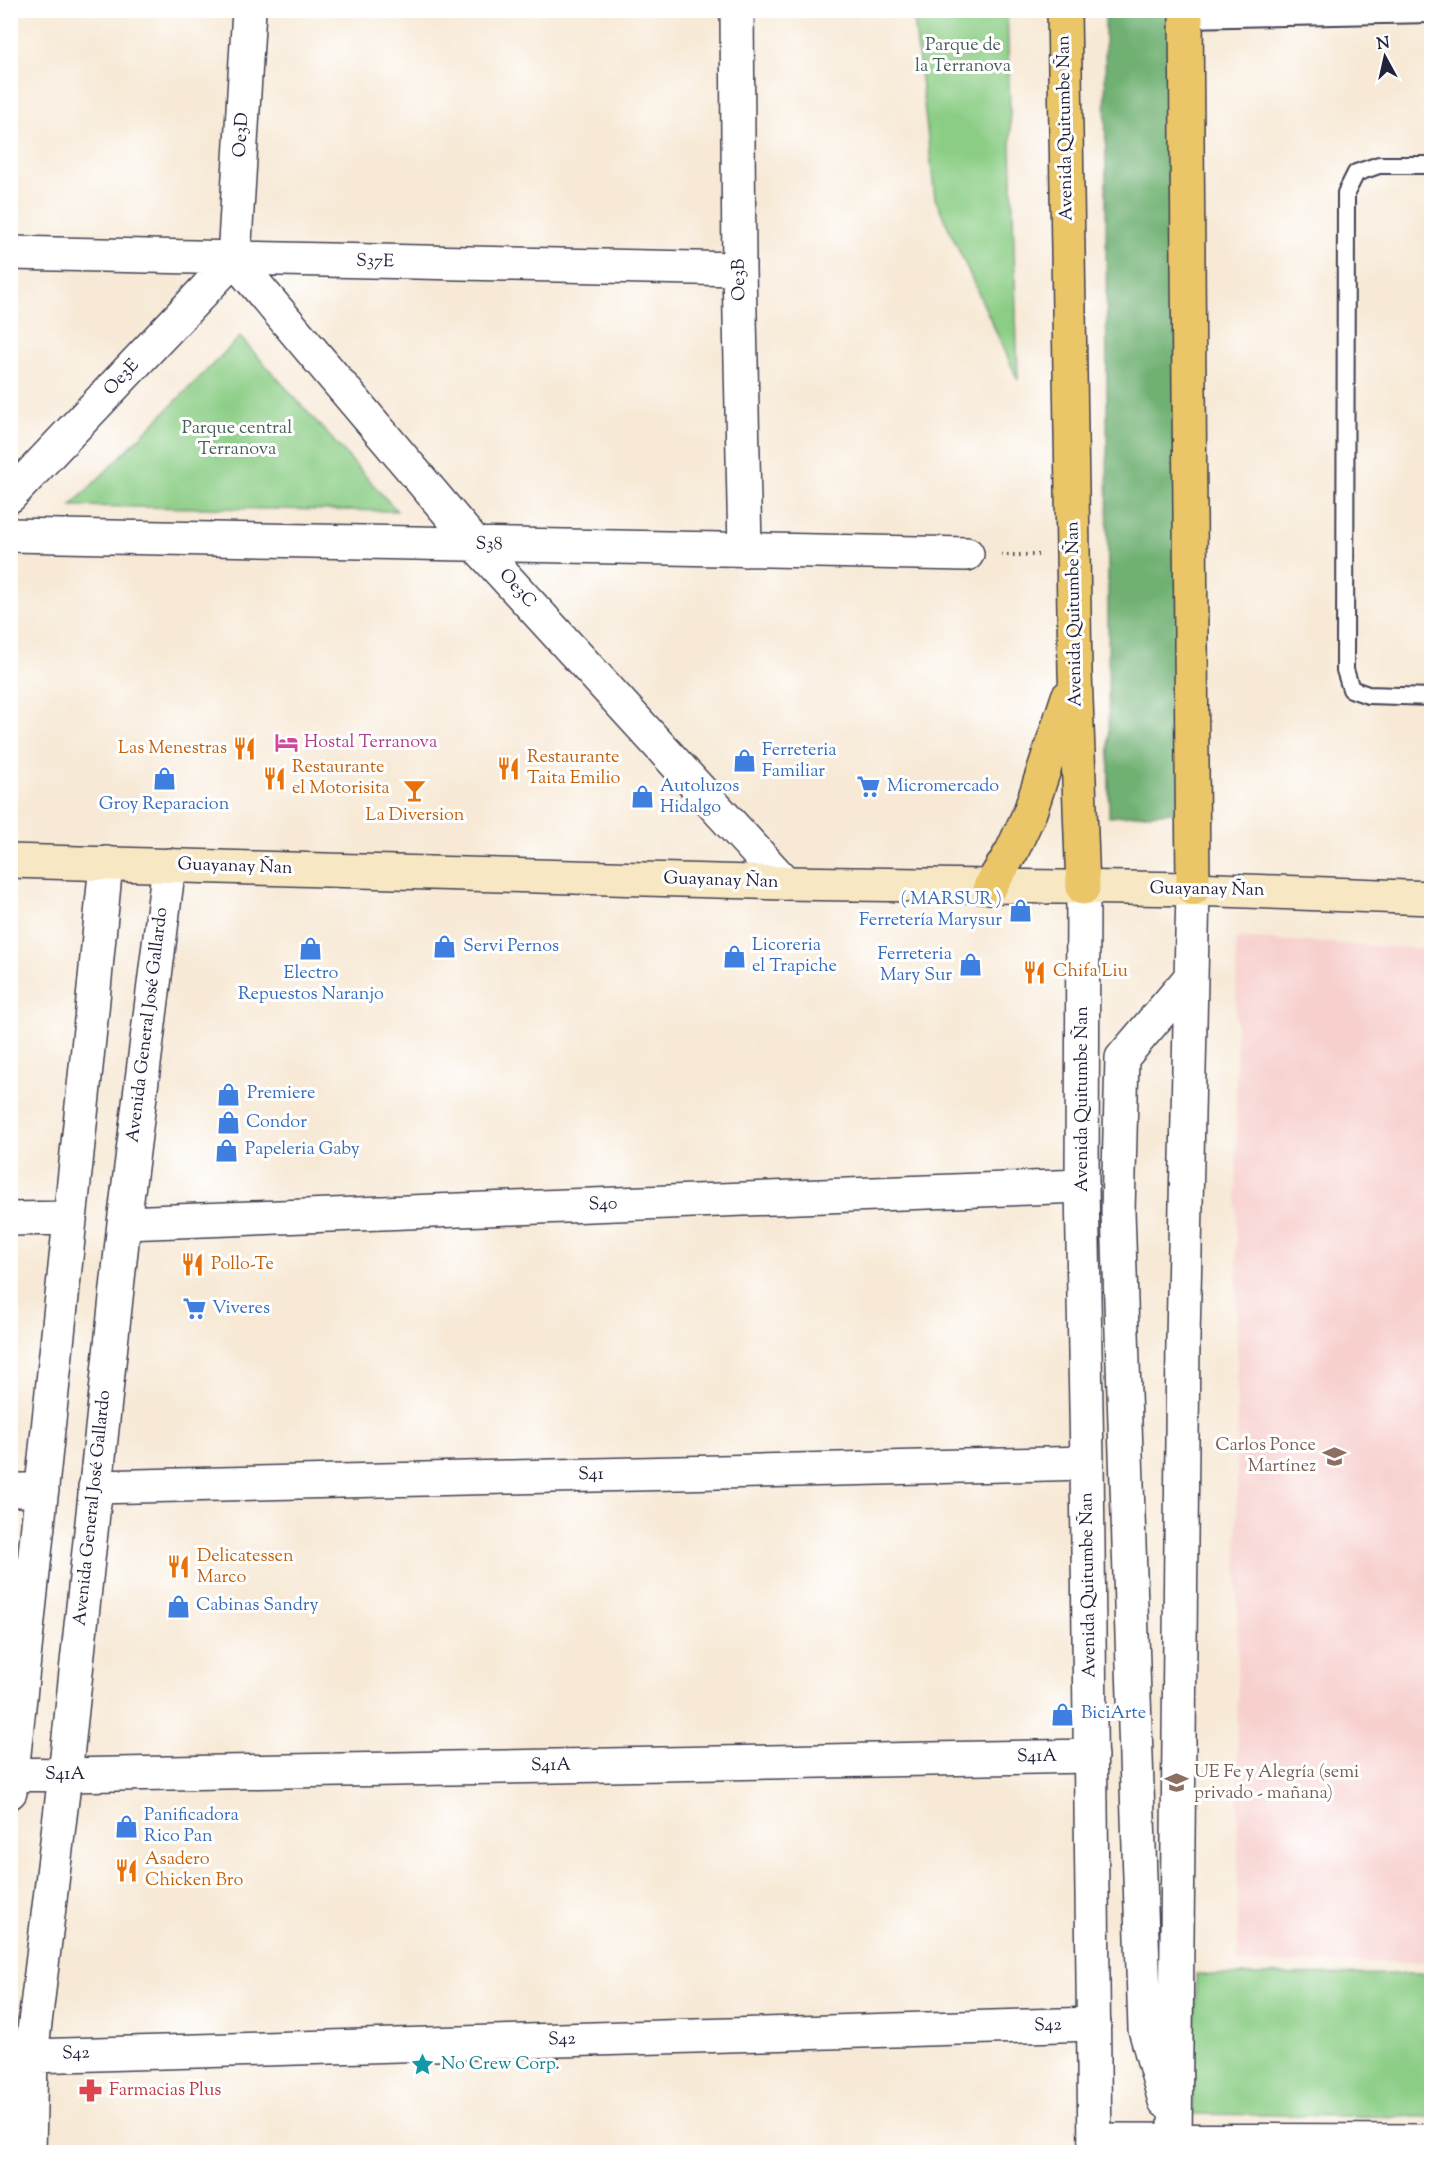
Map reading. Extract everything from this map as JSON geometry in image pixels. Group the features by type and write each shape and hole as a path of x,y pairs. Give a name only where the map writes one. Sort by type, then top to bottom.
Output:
{"main road":[{"name":"Avenida Quitumbe Ñan","path":"1064,10 1075,672 1083,888"},
{"path":"1186,15 1193,889"},
{"path":"990,887 1012,851 1030,812 1054,744 1075,672"},
{"name":"Guayanay Ñan","path":"10,861 785,883 1193,889 1431,898"}],"street":[{"name":"Oe3D","path":"234,259 249,10"},
{"name":"Oe3B","path":"737,10 739,269 745,550"},
{"name":"S37E","path":"10,254 739,269"},
{"name":"Oe3E","path":"10,496 234,259"},
{"name":"Oe3C","path":"234,259 476,544 785,883"},
{"name":"S38","path":"10,535 967,554"},
{"path":"11,1780 26,1490 70,1218 106,863"},
{"name":"Avenida General José Gallardo","path":"29,2152 30,2055 65,1775 124,1223 169,865"},
{"name":"Avenida Quitumbe Ñan","path":"1083,888 1082,1186 1088,1463 1095,2146"},
{"path":"1175,2146 1183,1339 1193,889"},
{"path":"1175,2146 1145,2029 1118,1211 1122,1058 1191,977"},
{"name":"S40","path":"124,1223 1082,1186"},
{"path":"10,1219 70,1218"},
{"name":"S41","path":"95,1487 1088,1463"},
{"name":"S41A","path":"11,1780 65,1775 1091,1756"},
{"name":"S42","path":"30,2055 1094,2024"},
{"path":"1095,2146 1431,2141"}],"lane":[{"path":"1186,15 1431,14"},
{"path":"1431,165 1379,165 1356,173 1346,193 1345,635 1345,670 1351,689 1368,695 1431,697"}],"path":[{"path":"967,554 1073,554"}],"shaded area":[{"name":"Carlos Ponce Martínez","path":"1236,938 1431,949 1431,1962 1238,1963"}],"green space":[{"name":"Parque de la Terranova","path":"913,11 1007,11 1018,380 935,198"},
{"path":"1105,11 1171,11 1184,811 1109,817"},
{"name":"Parque central Terranova","path":"240,337 397,511 71,506"},
{"path":"1431,1974 1431,2117 1192,2114 1196,1975"}],"place":[{"name":"Hostal Terranova","path":"286,743"},
{"name":"Las Menestras","path":"245,749"},
{"name":"Ferreteria Familiar","path":"744,761"},
{"name":"Restaurante Taita Emilio","path":"509,768"},
{"name":"Restaurante el Motorisita","path":"274,778"},
{"name":"Groy Reparacion","path":"164,779"},
{"name":"Micromercado","path":"869,787"},
{"name":"La Diversion","path":"415,790"},
{"name":"Autoluzos Hidalgo","path":"642,797"},
{"name":"( MARSUR ) Ferretería Marysur","path":"1020,910"},
{"name":"Servi Pernos","path":"445,947"},
{"name":"Electro Repuestos Naranjo","path":"311,948"},
{"name":"Licoreria el Trapiche","path":"734,956"},
{"name":"Ferreteria Mary Sur","path":"970,965"},
{"name":"Chifa Liu","path":"1035,972"},
{"name":"Premiere","path":"229,1094"},
{"name":"Condor","path":"228,1123"},
{"name":"Papeleria Gaby","path":"227,1150"},
{"name":"Pollo-Te","path":"193,1265"},
{"name":"Viveres","path":"194,1309"},
{"name":"Carlos Ponce Martínez","path":"1334,1456"},
{"name":"Delicatessen Marco","path":"179,1567"},
{"name":"Cabinas Sandry","path":"178,1606"},
{"name":"BiciArte","path":"1063,1714"},
{"name":"UE Fe y Alegría (semi privado - mañana)","path":"1176,1783"},
{"name":"Panificadora Rico Pan","path":"126,1826"},
{"name":"Asadero Chicken Bro","path":"127,1870"},
{"name":"No Crew Corp.","path":"423,2065"},
{"name":"Farmacias Plus","path":"91,2091"}]}
